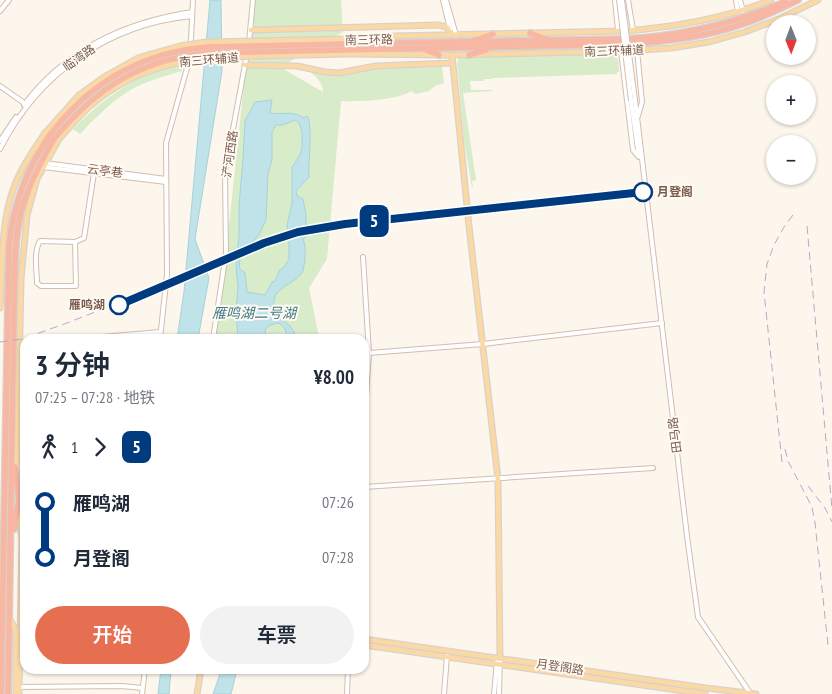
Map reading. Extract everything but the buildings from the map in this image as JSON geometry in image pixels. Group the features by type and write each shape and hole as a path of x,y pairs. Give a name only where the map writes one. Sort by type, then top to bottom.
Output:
{"highway":[{"name":"南三环路","path":"12,449 14,300 21,213 33,178 60,120 82,98 117,74 151,58 188,49 208,47 422,48 627,44 665,41 714,29 789,0"},
{"name":"南三环路","path":"346,47 662,37 745,23 798,0"},
{"path":"530,33 550,41"},
{"path":"468,42 493,34"},
{"path":"469,55 496,47"},
{"path":"422,48 439,55"},
{"name":"南三环路","path":"4,445 9,245 12,220 25,178 38,152 52,137"},
{"path":"24,166 38,152"},
{"path":"33,178 43,166"},
{"path":"0,480 4,445"},
{"path":"1,694 4,445"},
{"path":"10,579 19,499 12,449"},
{"path":"8,694 12,449"},
{"path":"0,533 3,553"}],"main road":[{"name":"南三环辅道","path":"0,308 5,222 13,189 24,166 52,137 90,106 118,86 146,72 166,65 208,58 346,47 395,36 633,30 692,23 738,12 771,0"},
{"name":"南三环辅道","path":"346,47 439,55 672,48 709,42 745,32 782,18 818,0"},
{"path":"252,30 438,25 447,27 453,35"},
{"path":"452,55 498,479 499,662"},
{"path":"245,65 297,66 339,73 376,66 452,64"},
{"name":"南三环辅道","path":"22,334 21,278 27,215 52,137"},
{"name":"南三环辅道","path":"20,395 17,470 20,513"},
{"path":"10,620 16,631 18,694"},
{"path":"0,633 2,623"},
{"name":"南三环辅道","path":"18,694 20,639"},
{"name":"月登阁路","path":"369,640 705,694"},
{"name":"月登阁路","path":"369,646 756,694"},
{"path":"197,694 200,674"}],"street":[{"path":"0,11 8,0"},
{"path":"160,334 167,274 166,143 187,68 193,0"},
{"name":"浐河西路","path":"214,334 226,253 225,172 252,30 254,0"},
{"path":"444,0 453,35"},
{"path":"615,0 618,31"},
{"name":"田马路","path":"621,0 638,156"},
{"path":"628,0 633,30"},
{"path":"738,0 743,10"},
{"path":"738,0 738,12"},
{"name":"临湾路","path":"0,149 32,94 58,69 99,41 116,32 149,20 192,14"},
{"path":"637,50 642,102 637,118"},
{"path":"621,51 632,150 642,161"},
{"path":"0,86 26,104"},
{"name":"田马路","path":"633,101 637,118 686,536 698,617 750,694"},
{"name":"临湾路","path":"0,141 26,104"},
{"path":"43,166 166,180"},
{"name":"云亭巷","path":"43,166 166,180"},
{"path":"75,242 76,286 41,286 37,283 36,259 40,241 75,242 84,238 94,173"},
{"path":"363,257 368,334"},
{"path":"369,353 483,344 662,323"},
{"path":"369,486 653,468"},
{"path":"444,694 447,656"},
{"path":"494,694 499,662"},
{"path":"498,694 499,662"},
{"path":"142,694 144,674"},
{"path":"347,694 348,674"},
{"path":"19,687 122,686 142,688"}],"green space":[{"path":"253,0 341,0 343,32 280,67 323,92 320,83 309,70 340,75 375,69 442,67 444,83 435,86 429,91 416,94 411,91 378,100 341,101 327,259 309,288 318,334 214,334 226,253"},
{"path":"615,54 618,59 619,72 617,74 492,78 484,79 484,81 470,81 471,90 492,90 463,93 476,180 472,181 472,188 464,140 457,63 459,57"},
{"path":"183,65 182,71 157,78 126,93 105,109 80,134 73,129 109,97 123,88 152,73"}],"water":[{"path":"210,0 221,0 222,71 195,239 209,278 199,334 178,334 184,292"},
{"name":"雁鸣湖二号湖","path":"272,100 270,113 292,113 303,118 307,116 309,120 309,177 296,191 297,196 303,199 306,215 306,237 303,239 305,259 303,271 295,280 278,292 274,304 275,314 291,327 295,334 286,334 285,329 278,323 270,325 265,330 266,334 238,334 236,310 238,287 236,267 245,121 255,102","holes":["295,120 299,123 302,132 302,148 292,167 292,203 287,225 289,259 279,271 275,281 272,282 265,295 247,292 245,273 239,268 240,258 259,235 266,220 268,173 272,160 272,132 276,125 283,125"]},
{"path":"160,674 171,674 169,694 158,694"},
{"path":"219,674 236,674 231,694 213,694"}],"railway":[{"path":"782,462 764,292 767,264 774,245 793,215"},
{"path":"36,334 149,291 270,239 299,230 345,222"},
{"path":"807,226 832,509"},
{"path":"0,342 20,339"},
{"path":"785,449 788,461 812,507 828,645"},
{"path":"808,486 825,508 832,522"}],"metro line":[{"name":"5","path":"119,305 276,238 316,228 643,192"}],"place":[{"name":"月登阁","path":"643,192"},
{"name":"雁鸣湖","path":"119,305"}]}
